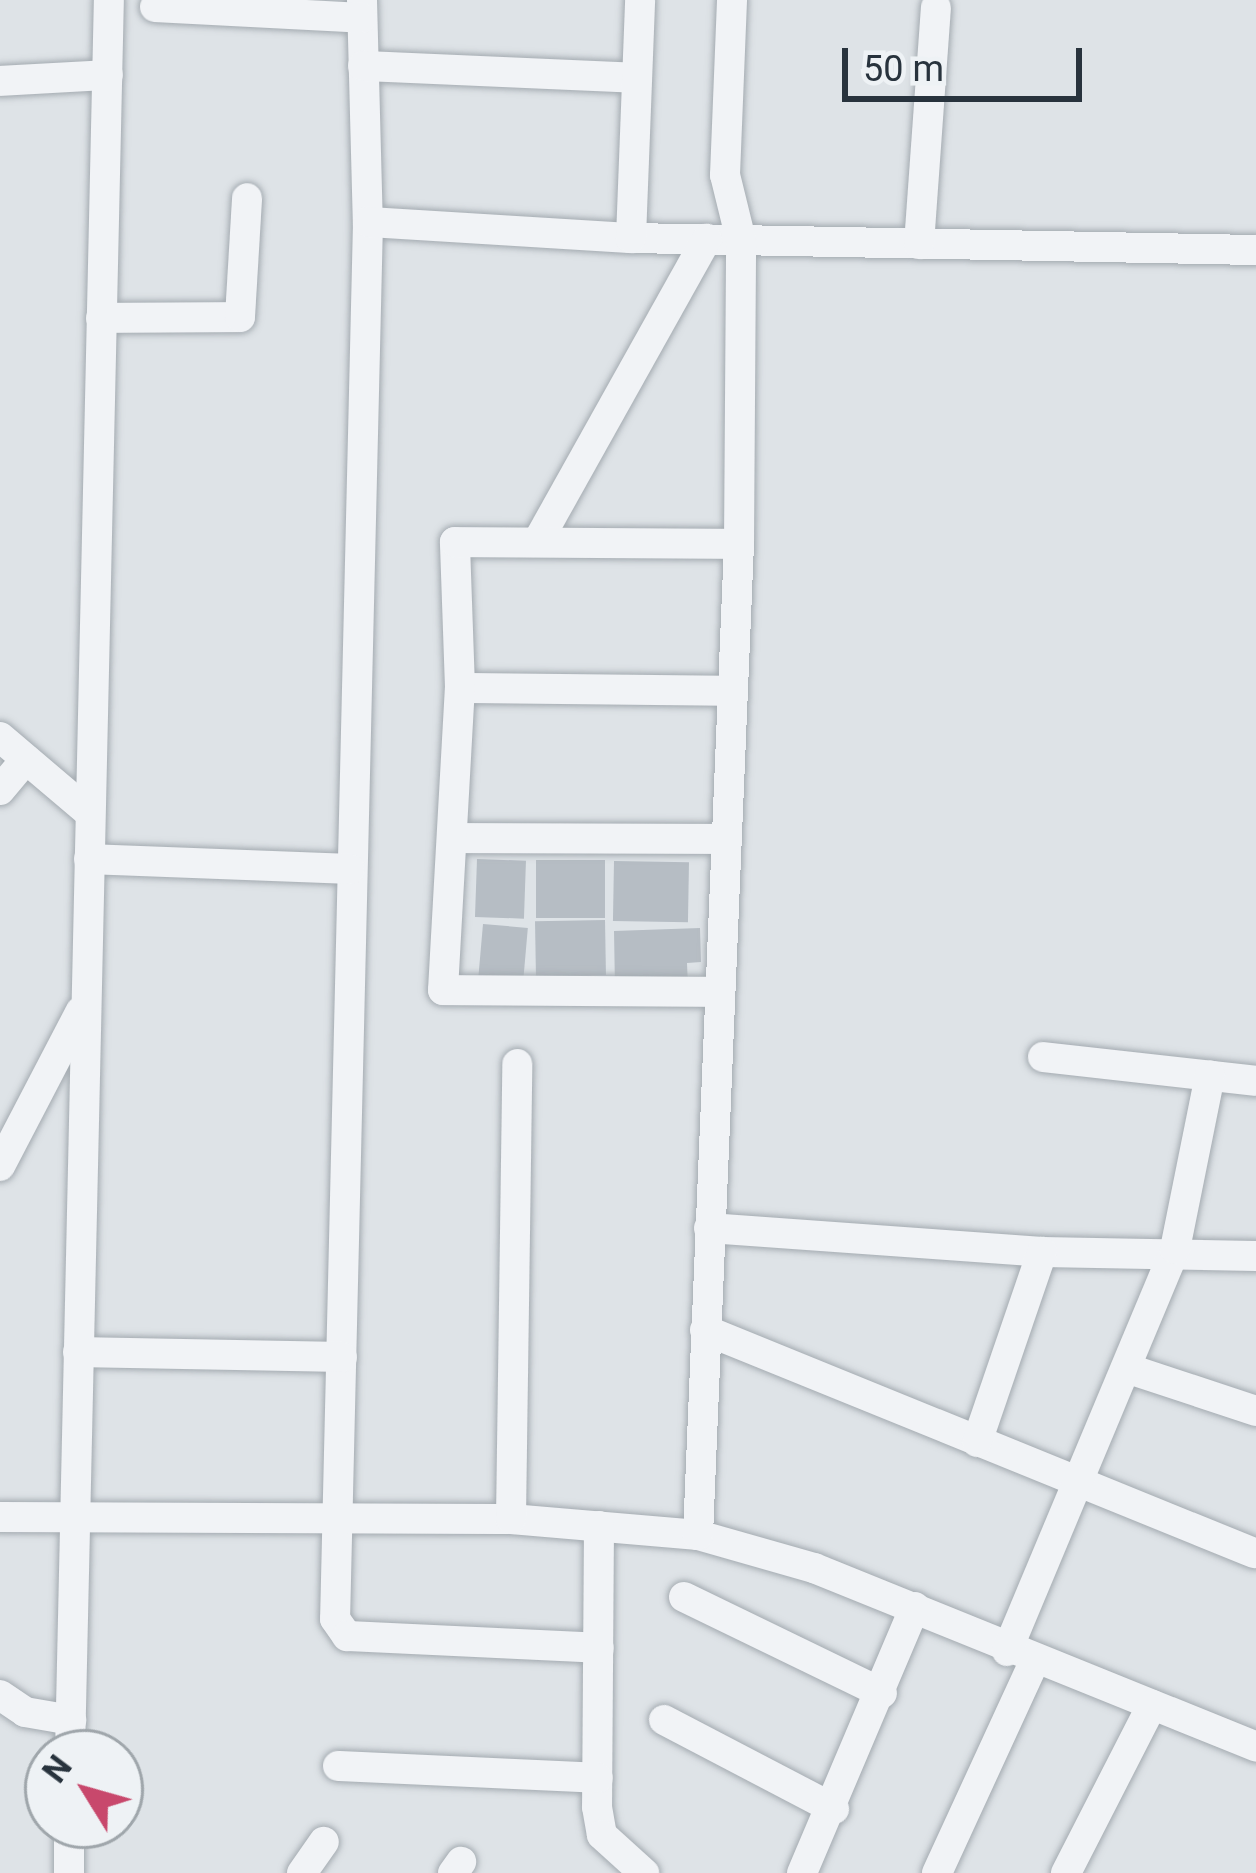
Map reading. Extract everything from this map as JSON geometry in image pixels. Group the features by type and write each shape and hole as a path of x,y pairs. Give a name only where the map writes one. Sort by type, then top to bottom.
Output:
{"street":[{"path":"71,1729 86,810 109,0"},
{"path":"631,238 640,0"},
{"path":"698,1535 723,839 739,544 742,240 725,175 732,0"},
{"path":"154,7 362,9 368,222 335,1619 347,1636 599,1648"},
{"path":"919,244 936,8"},
{"path":"363,66 637,78"},
{"path":"0,80 108,75"},
{"path":"101,318 240,317 248,198"},
{"path":"368,222 631,238 1256,250"},
{"path":"539,539 707,239"},
{"path":"720,992 445,993 460,688 455,542 739,544"},
{"path":"460,688 733,691"},
{"path":"0,737 86,810"},
{"path":"0,790 26,759"},
{"path":"454,838 723,839"},
{"path":"88,859 350,869"},
{"path":"0,1166 83,1005"},
{"path":"1042,1057 1256,1081"},
{"path":"511,1520 517,1064"},
{"path":"937,1873 1020,1657 1079,1480 1175,1249 1210,1076"},
{"path":"709,1228 1042,1252 1175,1249 1256,1256"},
{"path":"977,1442 1042,1252"},
{"path":"706,1330 1254,1552"},
{"path":"78,1352 342,1357"},
{"path":"1126,1368 1256,1412"},
{"path":"0,1517 511,1520 698,1535 914,1607 1020,1657 1256,1747"},
{"path":"599,1526 602,1835 644,1873"},
{"path":"684,1597 882,1693"},
{"path":"802,1873 834,1809 914,1607"},
{"path":"0,1695 25,1712 71,1720"},
{"path":"1066,1873 1152,1705"},
{"path":"664,1720 834,1809"},
{"path":"338,1766 598,1778"},
{"path":"302,1873 324,1842"}],"building":[{"path":"477,859 526,861 524,919 475,917"},
{"path":"536,860 605,860 605,918 536,918"},
{"path":"614,861 689,862 688,922 613,921"},
{"path":"605,920 606,975 536,976 535,921"},
{"path":"483,924 528,928 523,988 478,984"},
{"path":"700,928 701,962 687,963 688,987 615,989 614,931"}]}
